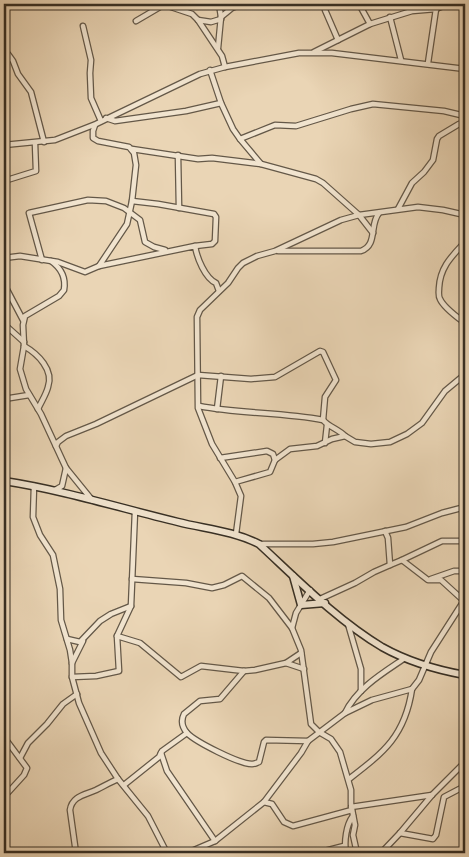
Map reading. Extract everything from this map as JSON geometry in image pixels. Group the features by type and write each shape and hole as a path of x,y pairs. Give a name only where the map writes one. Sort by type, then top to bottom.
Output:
{"street":[{"path":"136,21 158,9 163,4 192,14 218,49 225,67"},
{"path":"218,49 221,18 219,4"},
{"path":"198,20 211,22 221,18 232,8 243,4"},
{"path":"325,4 325,10 338,40"},
{"path":"359,4 370,24"},
{"path":"314,52 370,24 390,17 436,9 448,4"},
{"path":"428,63 436,9"},
{"path":"390,17 401,60"},
{"path":"83,26 91,60 91,98 101,121"},
{"path":"4,145 44,142 62,138 210,70 314,52 428,63 465,69"},
{"path":"4,57 8,54 18,74 32,92 44,142"},
{"path":"210,70 221,103 240,140 261,164"},
{"path":"106,118 115,121 186,111 221,103"},
{"path":"240,140 275,125 296,126 367,105 379,104 444,111 465,116"},
{"path":"398,209 412,182 430,166 439,136 454,126 465,122"},
{"path":"96,124 93,127 93,138 98,141 129,147 132,150 261,164 316,179 359,215 373,233"},
{"path":"4,181 36,171 35,143"},
{"path":"99,266 127,224 132,202 136,165 132,150"},
{"path":"178,156 179,208"},
{"path":"42,260 29,215 32,212 89,200 117,204 140,220 145,242 154,247 169,251"},
{"path":"4,258 20,256 63,263 83,272 133,258 212,244 215,241 216,217 214,214 132,202"},
{"path":"236,534 241,498 235,482 212,444 198,406 198,313 243,264 257,256 275,251 341,220 359,215 418,207 465,215"},
{"path":"275,251 361,251 367,249 370,246 374,222 379,213"},
{"path":"465,242 446,263 439,283 441,301 465,323"},
{"path":"194,246 210,280 216,283 219,291"},
{"path":"23,320 27,314 59,296 64,290 64,277 51,261"},
{"path":"4,284 23,320 24,344 20,369 29,395 38,409 66,468 93,501"},
{"path":"4,324 42,361 48,370 50,377 49,387 38,409"},
{"path":"56,446 66,436 96,424 198,375 251,379 275,377 317,352 323,352 336,380 325,397 323,420"},
{"path":"198,406 323,420 327,425 336,428 355,442 371,444 390,442 407,434 422,423 445,391 462,376 465,359"},
{"path":"217,409 221,376"},
{"path":"4,399 29,395"},
{"path":"201,416 209,408"},
{"path":"325,443 327,425"},
{"path":"235,482 270,472 275,460 290,449 317,446 332,439 345,436"},
{"path":"220,458 267,451 273,454 275,460"},
{"path":"56,490 62,486 66,468"},
{"path":"4,481 56,490 186,524 236,534 258,544 322,601 380,646 424,664 465,674"},
{"path":"34,486 33,517 38,532 53,555 60,589 60,610 72,663 72,677 84,714 101,753 118,779 148,816 167,853"},
{"path":"258,544 334,542 406,527 465,506"},
{"path":"72,677 96,676 119,670 117,636 131,606 135,511"},
{"path":"384,531 388,538 390,565"},
{"path":"301,605 322,601 374,572 442,542 465,541"},
{"path":"348,779 376,759 394,739 409,708 412,689 419,680 424,664 465,600 441,580 428,580 402,560"},
{"path":"428,580 454,571 465,570"},
{"path":"293,575 301,605"},
{"path":"132,579 186,583 212,588 224,585 242,576 269,598 292,628 299,642 311,724 336,745 348,779 351,790 355,825 354,839 357,853"},
{"path":"292,628 301,605 310,590"},
{"path":"72,663 83,640 100,621 111,614 131,606"},
{"path":"348,622 361,669 361,691"},
{"path":"117,636 140,644 181,677 202,666 244,671 286,663 301,653"},
{"path":"67,640 75,642 83,640"},
{"path":"345,713 348,706 361,691 406,658"},
{"path":"286,663 304,670"},
{"path":"244,671 220,699 200,701 184,714 182,723 187,733 205,745 250,764 259,762 266,740 308,741"},
{"path":"187,853 215,841 264,802 308,741 345,713 372,700 412,689"},
{"path":"20,758 28,743 52,718 62,704 77,694"},
{"path":"4,696 6,704 4,709"},
{"path":"124,786 159,757 170,744 187,733"},
{"path":"4,737 27,766 27,770 4,797"},
{"path":"161,753 167,771 215,841"},
{"path":"464,763 465,774"},
{"path":"381,853 432,794 464,763"},
{"path":"76,853 70,810 71,805 81,795 92,792 118,779"},
{"path":"400,833 433,839 436,835 444,797 465,786"},
{"path":"264,802 272,804 284,822 293,826 432,794"},
{"path":"352,811 344,846 346,853 354,839"},
{"path":"317,853 344,846"}]}
